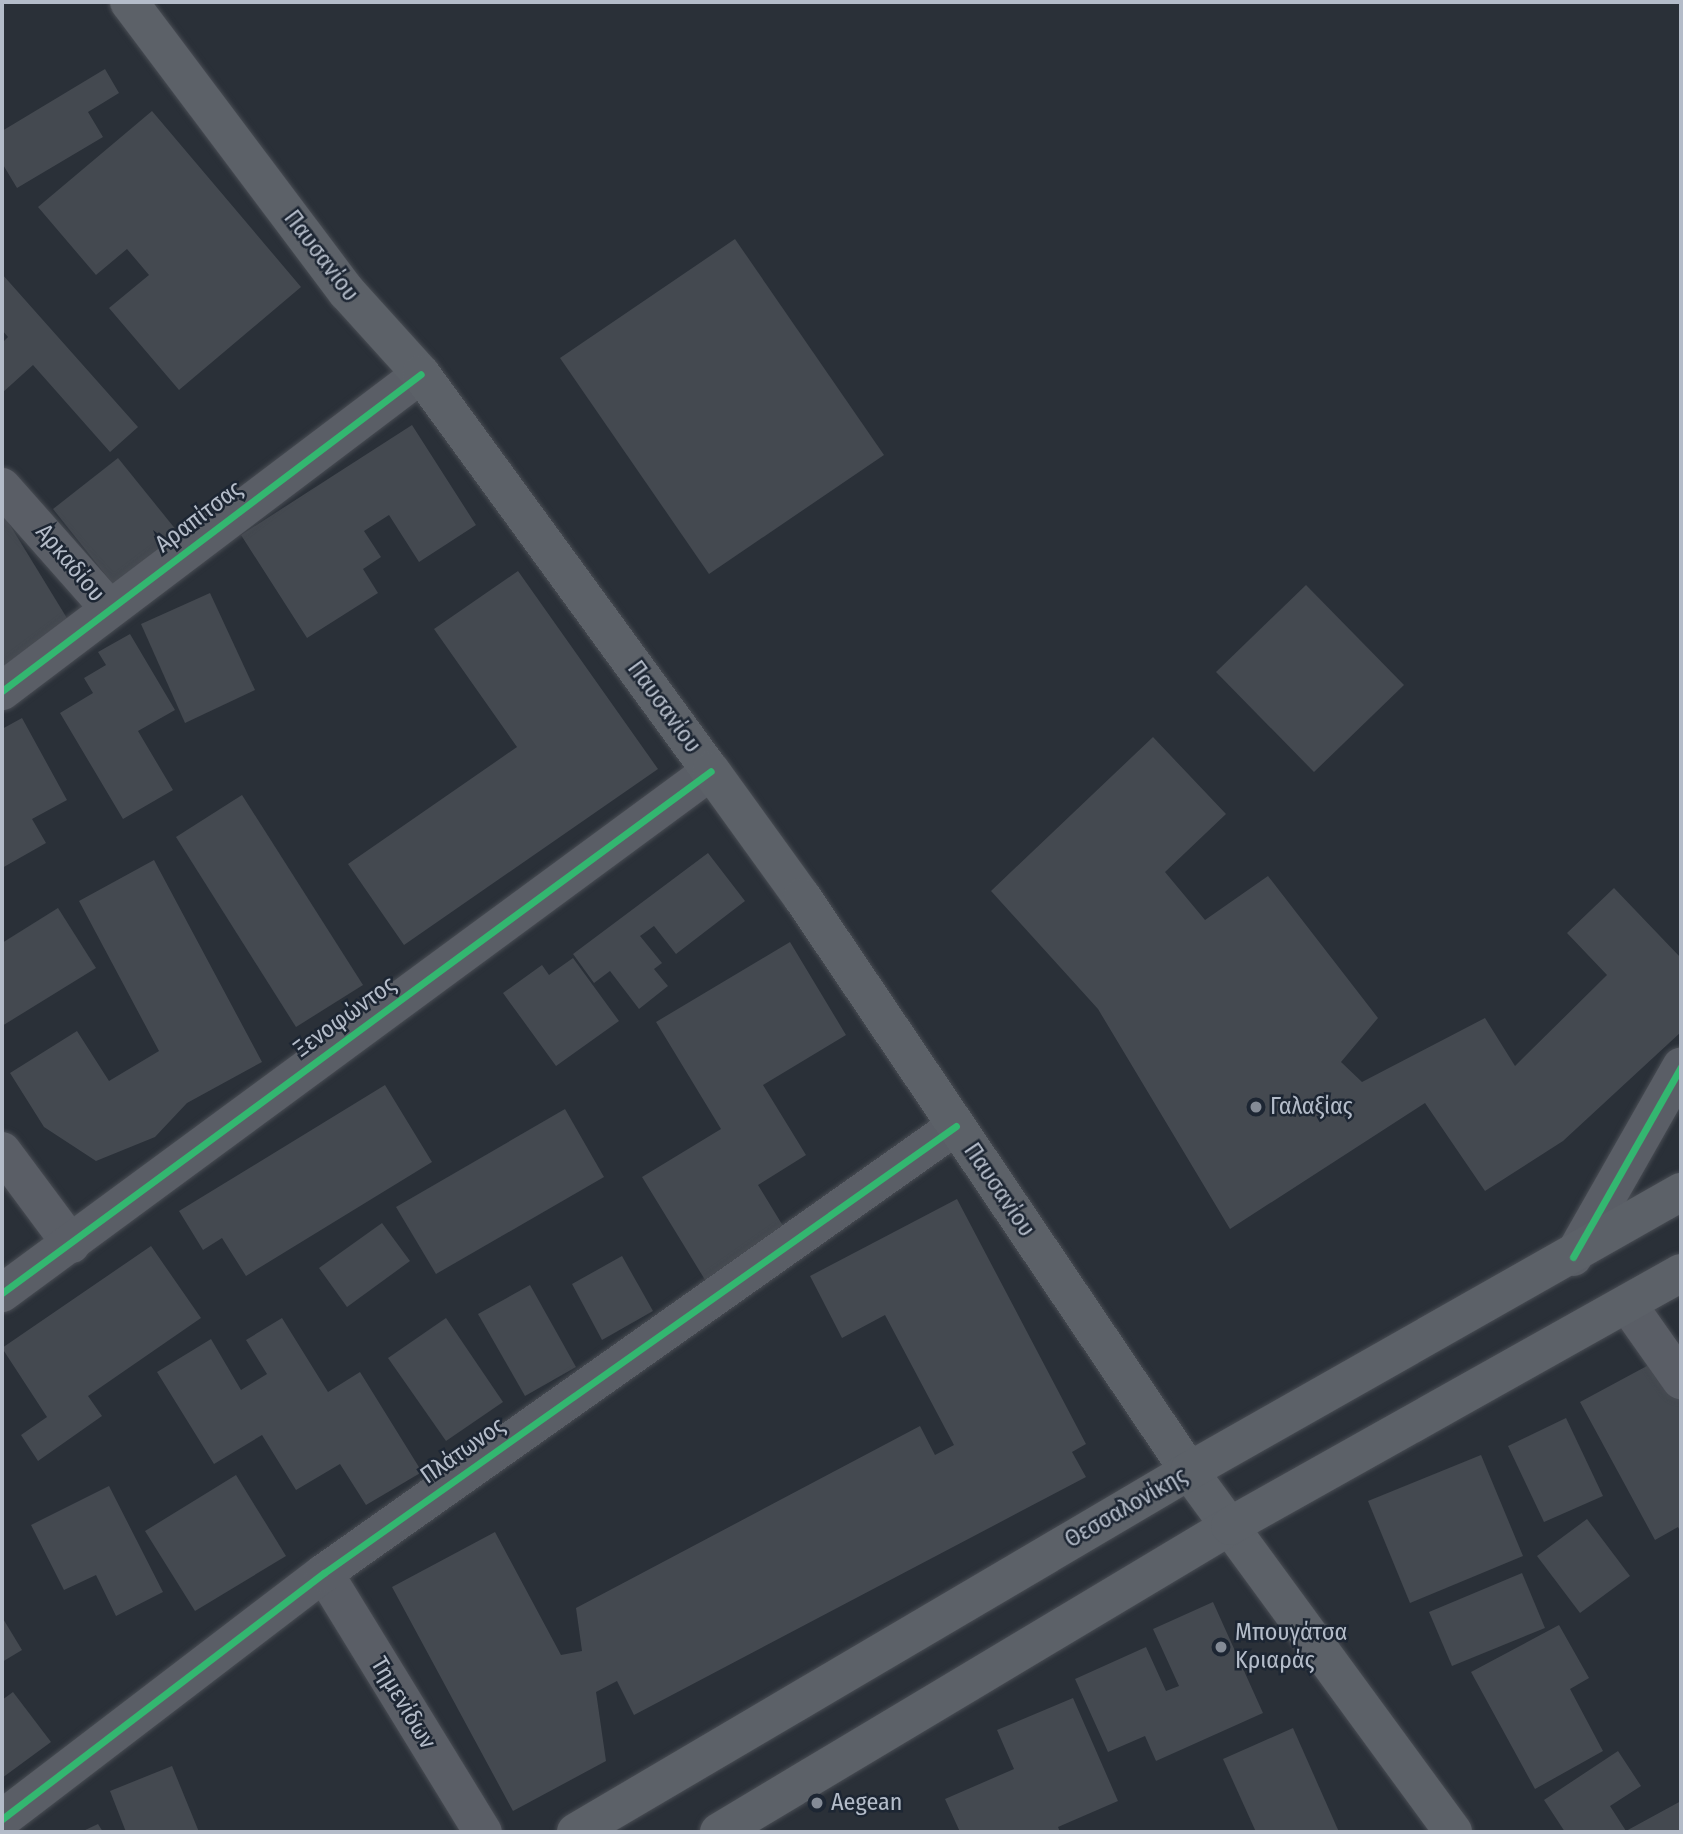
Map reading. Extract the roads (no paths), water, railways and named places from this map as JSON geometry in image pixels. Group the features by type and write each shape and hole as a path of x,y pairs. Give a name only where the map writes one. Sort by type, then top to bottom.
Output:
{"main road":[{"name":"Παυσανίου","path":"129,2 347,292 421,374 711,771 956,1126 1189,1471 1452,1832"},
{"name":"Θεσσαλονίκης","path":"576,1832 1189,1471 1573,1257 1681,1192"},
{"path":"719,1832 1230,1526 1681,1273"}],"street":[{"name":"Αραπίτσας","path":"2,691 421,374"},
{"name":"Αρκαδίου","path":"2,487 109,608"},
{"name":"Ξενοφώντος","path":"2,1293 711,771"},
{"path":"1573,1257 1681,1067"},
{"name":"Πλάτωνος","path":"2,1819 324,1573 956,1126"},
{"path":"2,1151 71,1244"},
{"path":"1628,1305 1681,1380"},
{"name":"Τημενίδων","path":"324,1573 483,1832"}],"place":[{"name":"Γαλαξίας","path":"1256,1107"},
{"name":"Μπουγάτσα Κριαράς","path":"1221,1647"},
{"name":"Aegean","path":"817,1803"}]}
